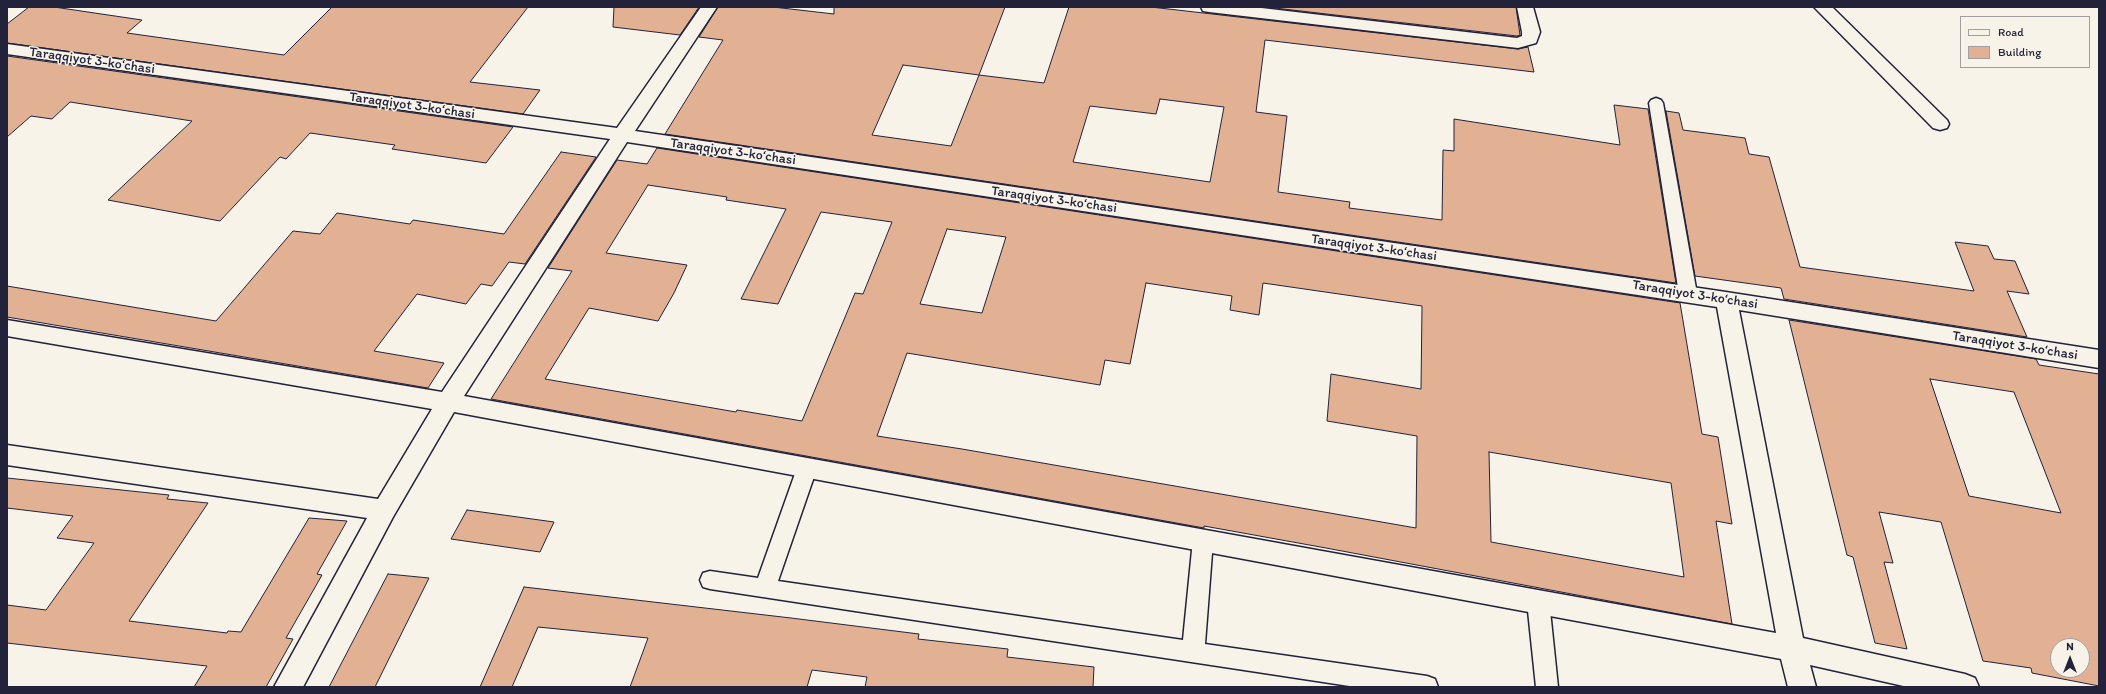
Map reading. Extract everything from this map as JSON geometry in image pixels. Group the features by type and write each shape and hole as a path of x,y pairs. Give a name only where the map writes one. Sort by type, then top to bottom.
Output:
{"street":[{"path":"288,687 384,510 448,402 622,135 709,7"},
{"path":"1209,7 1518,43 1530,39 1532,32 1525,7"},
{"path":"1822,7 1940,124"},
{"name":"Taraqqiyot 3-koʻchasi","path":"7,49 622,135 1688,294 2099,359"},
{"path":"1726,300 1792,648 1802,687"},
{"path":"7,328 448,402 1538,601 1792,648 1965,687"},
{"path":"7,455 384,510"}],"lane":[{"path":"1656,103 1688,294"},
{"path":"765,588 807,468"},
{"path":"1193,652 1202,540"},
{"path":"710,580 1428,687"},
{"path":"1538,601 1547,686"}],"building":[{"path":"29,7 54,7 142,20 127,33 284,55 332,7 528,7 470,82 540,90 523,114 7,43 7,24"},
{"path":"614,7 699,7 680,35 613,27"},
{"path":"718,7 773,7 834,14 834,7 1005,7 979,75 1044,83 1069,7 1151,7 1518,49 1528,47 1534,72 1265,40 1256,112 1287,116 1278,192 1350,202 1349,208 1442,220 1443,150 1454,151 1454,119 1620,145 1614,105 1648,109 1676,283 665,134 723,40 699,37","holes":["903,65 979,75 951,146 872,135","1160,99 1224,107 1210,182 1073,162 1090,106 1156,114"]},
{"path":"1266,7 1516,7 1520,35 1517,36"},
{"path":"7,56 513,127 486,163 392,149 395,145 310,133 286,159 280,157 220,221 108,200 192,121 70,102 52,119 31,116 7,137"},
{"path":"1666,111 1679,113 1683,130 1745,138 1749,154 1769,157 1800,267 1974,291 1955,242 1988,246 1994,259 2015,261 2029,294 2007,291 2027,337 1784,299 1781,288 1695,276"},
{"path":"657,148 1680,303 1702,434 1718,437 1732,524 1716,521 1732,624 1326,548 1204,526 1204,528 491,399 572,271 548,268 617,160 647,164","holes":["648,185 727,197 726,200 786,209 741,299 778,304 821,212 892,222 863,294 855,293 802,421 737,410 736,412 545,379 589,308 658,321 674,293 687,265 606,253","947,229 1006,237 982,313 920,304","1146,283 1232,296 1230,310 1259,315 1263,283 1422,306 1421,389 1331,374 1327,421 1417,436 1416,528 962,449 877,436 907,353 1100,385 1105,360 1130,364","1489,452 1671,483 1684,577 1491,542"]},
{"path":"561,152 596,157 525,264 509,262 492,286 481,284 466,304 417,294 374,351 444,363 428,388 7,317 7,286 216,321 293,231 320,234 337,213 410,224 413,220 504,234"},
{"path":"1789,320 2036,359 2039,365 2099,374 2099,686 2058,678 2090,678 2090,638 2050,638 2050,676 2032,673 2031,668 1983,661 1941,522 1879,512 1893,563 1884,562 1907,649 1875,643 1853,557 1847,555","holes":["1930,379 2014,392 2061,513 1969,496"]},
{"path":"7,478 169,495 167,499 208,503 129,621 227,633 228,631 241,632 309,518 347,521 317,574 322,575 286,638 293,639 266,687 194,687 207,666 7,643 7,605 46,610 94,543 57,538 73,516 7,508"},
{"path":"467,510 554,522 540,552 451,539"},
{"path":"388,574 429,578 375,687 329,687"},
{"path":"524,587 919,634 918,639 1008,649 1007,657 1094,667 1093,687 865,687 867,677 812,670 807,687 630,687 648,638 538,627 512,687 480,687"}]}
